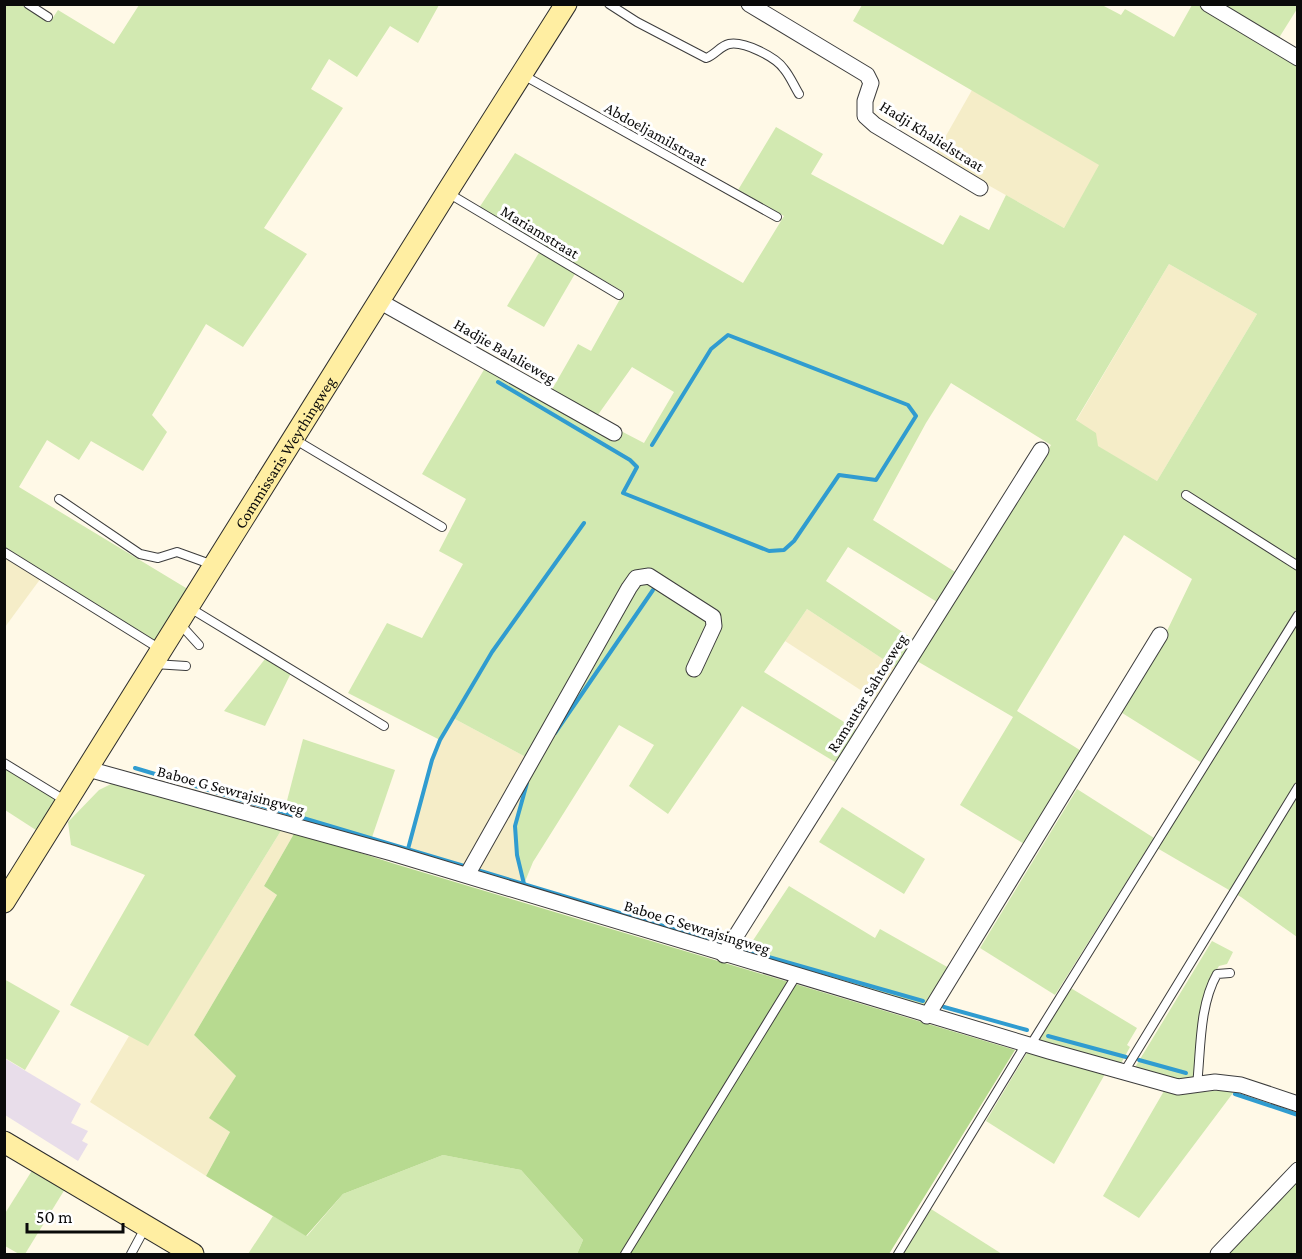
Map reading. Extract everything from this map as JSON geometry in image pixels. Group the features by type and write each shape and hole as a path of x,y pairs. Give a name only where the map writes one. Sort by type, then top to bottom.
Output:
{"main road":[{"name":"Commissaris Weythingweg","path":"4,902 566,4"},
{"path":"4,1142 193,1254"}],"street":[{"name":"Hadji Khalielstraat","path":"749,4 867,75 871,83 865,101 865,116 875,125 980,188"},
{"path":"1208,4 1298,58"},
{"name":"Hadjie Balalieweg","path":"379,301 614,434"},
{"name":"Ramautar Sahtoeweg","path":"724,955 1041,450"},
{"path":"466,875 628,588 636,578 648,576 713,617 714,626 694,669"},
{"path":"927,1016 1160,635"},
{"name":"Baboe G Sewrajsingweg","path":"88,768 466,875 927,1016 1178,1087 1215,1082 1241,1085 1298,1104"},
{"path":"1218,1254 1298,1170"}],"lane":[{"path":"28,4 48,16"},
{"path":"609,4 665,38 705,58 714,55 722,46 732,44 747,46 777,61 799,94"},
{"name":"Abdoeljamilstraat","path":"521,74 777,217"},
{"name":"Mariamstraat","path":"447,192 619,295"},
{"path":"294,438 442,528"},
{"path":"1186,495 1298,566"},
{"path":"59,499 140,554 158,558 177,552 214,566"},
{"path":"4,552 157,657 186,666"},
{"path":"184,615 199,645"},
{"path":"184,615 384,726"},
{"path":"898,1254 1298,615"},
{"path":"4,763 67,802"},
{"path":"1124,1072 1298,787"},
{"path":"1197,1084 1203,1018 1210,986 1217,974 1230,973"},
{"path":"626,1254 796,976"},
{"path":"131,1254 146,1226"}],"shaded area":[{"path":"972,90 1100,165 1064,228 935,155"},
{"path":"1169,264 1257,314 1157,481 1097,446 1076,421"},
{"path":"5,554 41,578 5,627"},
{"path":"807,609 898,669 879,702 785,641"},
{"path":"453,718 535,762 517,855 524,884 408,849 432,760"},
{"path":"282,829 295,832 264,886 277,895 194,1035 236,1076 210,1118 230,1132 206,1176 90,1102 129,1036 148,1045"},
{"path":"4,1058 81,1104 71,1123 88,1131 82,1141 88,1144 78,1161 5,1115"}],"green space":[{"path":"4,5 21,5 50,22 58,10 114,44 139,5 439,5 418,43 390,26 357,77 329,59 311,89 343,108 264,228 307,254 243,347 206,324 152,415 167,432 143,471 91,441 79,460 47,440 19,487 191,591 159,643 5,547"},
{"path":"862,5 1102,5 1121,15 1125,9 1174,37 1192,5 1199,5 1297,64 1297,608 1202,763 1119,711 1164,637 1192,579 1124,535 1017,711 1083,752 1026,845 960,805 1013,717 917,661 1051,445 951,383 926,423 873,520 960,575 942,605 848,547 826,581 916,641 898,669 807,609 764,672 860,732 840,765 742,706 668,814 629,786 654,745 619,725 533,862 524,884 517,855 515,826 535,762 453,718 440,740 348,693 387,623 422,638 463,564 439,551 466,499 422,474 485,368 615,441 619,430 644,443 674,392 632,367 595,419 550,393 578,344 591,351 624,292 479,208 515,153 743,283 784,216 738,190 776,127 823,154 811,174 943,245 960,215 989,230 1006,195 1064,228 1099,165 853,21","holes":["1169,264 1257,314 1157,481 1098,446 1096,433 1076,420"]},
{"path":"1217,5 1297,5 1297,9 1277,41"},
{"path":"540,251 576,272 544,327 507,306"},
{"path":"1297,624 1297,937 1241,897 1157,848"},
{"path":"265,659 291,673 265,726 224,711"},
{"path":"303,739 395,770 370,843 283,816"},
{"path":"4,759 62,794 39,832 5,810"},
{"path":"115,782 282,829 148,1046 70,1005 145,875 71,845 68,822 99,790"},
{"path":"1077,789 1154,838 1055,995 980,948"},
{"path":"842,807 925,859 904,894 819,842"},
{"path":"295,832 1015,1050 889,1254 577,1254 583,1240 521,1170 443,1155 343,1194 306,1236 206,1176 230,1132 209,1118 236,1076 194,1035 277,895 264,886"},
{"path":"789,886 875,938 880,929 949,968 925,1006 749,957 750,945"},
{"path":"1212,941 1233,952 1227,964 1219,966 1207,985 1200,1016 1193,1082 1177,1082 1134,1069"},
{"path":"4,979 60,1011 25,1070 5,1058"},
{"path":"1069,987 1137,1028 1127,1045 1130,1047 1119,1067 1039,1043 1037,1039"},
{"path":"1028,1051 1105,1074 1054,1164 986,1121"},
{"path":"1236,1089 1139,1218 1103,1196 1164,1091 1180,1094"},
{"path":"443,1155 521,1170 583,1240 577,1254 248,1254 273,1216 307,1236 343,1194"},
{"path":"33,1169 65,1189 25,1254 19,1254 5,1246 4,1215"},
{"path":"1297,1178 1297,1254 1225,1254"},
{"path":"931,1209 1002,1254 903,1254"}],"waterway":[{"path":"498,382 630,460 637,467 623,493 769,551 784,550 794,541 839,475 876,480 916,416 908,405 728,335 711,349 652,445"},
{"path":"408,849 432,760 440,740 492,652 584,523"},
{"path":"555,733 653,590"},
{"path":"135,768 464,866"},
{"path":"524,884 517,855 515,826 527,783"},
{"path":"477,870 720,943"},
{"path":"741,949 923,1001"},
{"path":"944,1007 1027,1030"},
{"path":"1048,1036 1126,1057"},
{"path":"1139,1060 1186,1073"},
{"path":"1235,1094 1298,1115"}]}
